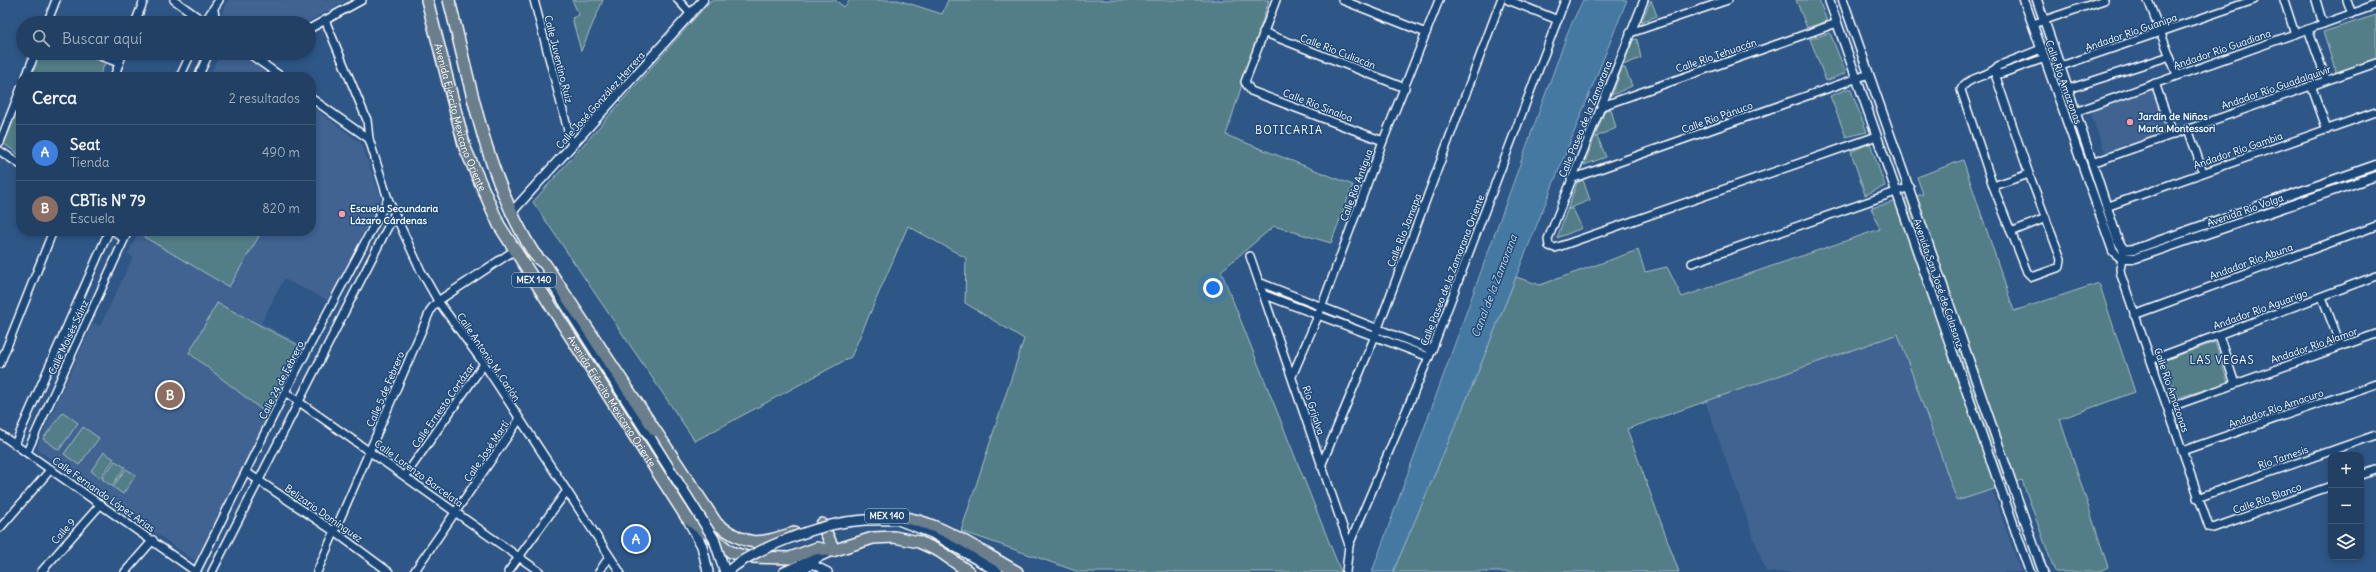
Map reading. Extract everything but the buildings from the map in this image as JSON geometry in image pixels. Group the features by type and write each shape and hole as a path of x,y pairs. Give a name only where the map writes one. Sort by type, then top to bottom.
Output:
{"main road":[{"name":"Avenida Ejército Mexicano Oriente","path":"427,0 465,148 498,224 687,518 730,552 747,557 790,558 817,548 833,550 873,538 894,537 919,542 939,551 964,571"},
{"name":"Avenida Ejército Mexicano Oriente","path":"449,0 484,139 512,213 535,258 714,539 726,572"},
{"name":"Avenida Ejército Mexicano Oriente","path":"535,258 545,264 717,524 736,538 748,542 764,542 822,524"},
{"name":"MEX 140","path":"822,524 844,518 902,516 947,533 1017,572"},
{"path":"687,518 702,546 708,572"},
{"name":"MEX 140","path":"726,572 756,552 813,531 854,521 898,520 932,534 998,572"},
{"path":"822,524 833,550"},
{"path":"801,572 810,563 833,550"},
{"path":"784,572 833,550"}],"street":[{"path":"50,16 56,0"},
{"path":"138,16 144,0"},
{"path":"174,0 196,16"},
{"path":"210,16 219,0"},
{"path":"316,25 362,0"},
{"name":"Calle Juventino Ruiz","path":"534,0 564,123 572,146"},
{"path":"678,0 690,14"},
{"name":"Calle José González Herrera","path":"512,213 703,0"},
{"path":"1263,32 1276,0"},
{"path":"1342,0 1426,32"},
{"name":"Calle Río Antigua","path":"1292,376 1322,306 1383,141 1439,0"},
{"name":"Calle Río Jamapa","path":"1321,466 1375,336 1501,0"},
{"path":"1508,0 1558,20"},
{"name":"Calle Paseo de la Zamorana Oriente","path":"1349,545 1431,354 1566,0"},
{"name":"Calle Paseo de la Zamorana","path":"1644,0 1571,179 1548,239 1549,246 1555,248 1877,136"},
{"path":"1630,34 1728,0"},
{"name":"Avenida San José de Calasanz","path":"1829,0 2030,572"},
{"name":"Avenida San José de Calasanz","path":"1843,0 1910,187 2043,572"},
{"name":"Calle Río Amazonas","path":"2024,0 2113,251 2121,258"},
{"name":"Calle Río Amazonas","path":"2037,0 2061,66 2106,207 2118,241 2124,250 2121,258 2120,269 2134,315 2168,408 2197,498 2209,527"},
{"path":"2033,24 2104,0"},
{"path":"2148,0 2177,75"},
{"name":"Andador Río Guanipa","path":"2061,66 2254,0"},
{"path":"2284,0 2295,34"},
{"path":"2316,0 2323,24"},
{"path":"2347,0 2352,14"},
{"name":"Andador Río Guadiana","path":"2075,112 2376,5"},
{"path":"214,10 215,16"},
{"name":"Calle Antonio M. Carlón","path":"324,20 367,120 370,139 394,215 438,301 484,364 566,492 620,572"},
{"name":"Calle Río Tehuacán","path":"1602,106 1837,23"},
{"path":"2308,30 2326,80"},
{"name":"Calle Río Sinaloa","path":"1263,32 1245,82 1247,87 1251,90 1383,141"},
{"name":"Calle Río Culiacán","path":"1263,32 1405,88"},
{"path":"1994,71 2029,174 2061,260 2060,267 2032,277 2029,275 2010,232 1961,90 1964,84 1994,71 1998,66 2042,49"},
{"path":"2068,89 2170,56"},
{"path":"1994,71 2000,74 2045,58"},
{"path":"28,72 32,60"},
{"path":"111,60 119,63"},
{"path":"116,72 120,60"},
{"path":"182,72 188,60"},
{"path":"200,72 206,60"},
{"path":"258,60 275,72"},
{"name":"Andador Río Guadalquivir","path":"2092,163 2376,63"},
{"name":"Calle Río Pánuco","path":"1571,179 1856,77 1869,74"},
{"path":"2155,84 2172,134"},
{"path":"2311,85 2327,130"},
{"path":"0,142 16,101"},
{"path":"316,101 370,139"},
{"name":"Andador Río Gambia","path":"2106,207 2376,112"},
{"path":"2070,129 2080,125"},
{"path":"2188,129 2203,172"},
{"path":"0,151 16,162"},
{"name":"Avenida Río Volga","path":"2124,250 2135,250 2376,165"},
{"path":"1993,186 2029,174"},
{"name":"Avenida Río Volga","path":"2121,258 2136,258 2376,176"},
{"path":"1692,264 1910,187"},
{"name":"Calle 24 de Febrero","path":"196,572 285,392 388,199"},
{"path":"212,572 394,215"},
{"path":"2010,232 2046,218"},
{"name":"Andador Río Abuna","path":"2134,315 2376,226"},
{"path":"0,364 51,236"},
{"name":"Calle Moisés Sáinz","path":"15,444 107,236"},
{"path":"120,236 124,239"},
{"name":"Calle Moisés Sáinz","path":"27,452 126,236"},
{"name":"Calle 5 de Febrero","path":"317,572 425,319 438,301 515,250"},
{"name":"Río Grijalva","path":"1250,256 1261,283 1321,466 1349,545 1346,572"},
{"name":"Andador Río Aguarigo","path":"2151,360 2376,276"},
{"path":"1261,283 1378,328 1431,354"},
{"path":"1265,295 1318,316 1431,354"},
{"path":"2322,297 2341,346"},
{"path":"1937,306 1949,301"},
{"name":"Andador Río Alamor","path":"2168,408 2376,334"},
{"path":"2219,335 2235,384"},
{"name":"Calle Ernesto Cortázar","path":"405,476 484,364"},
{"name":"Andador Río Amacuro","path":"2182,451 2376,384"},
{"name":"Calle Lorenzo Barcelata","path":"285,392 370,450 540,572"},
{"name":"Calle José Martí","path":"414,572 519,420"},
{"name":"Río Tamesis","path":"2197,498 2376,435"},
{"name":"Calle Fernando López Arias","path":"1,436 27,452 196,572"},
{"path":"0,528 51,469"},
{"path":"2364,475 2376,470"},
{"name":"Belizario Domínguez","path":"246,472 335,532 389,572"},
{"name":"Calle Río Blanco","path":"2209,527 2213,528 2328,487"},
{"path":"508,572 566,492"},
{"name":"Calle 9","path":"41,572 101,504"},
{"path":"125,572 153,540"},
{"path":"599,572 609,557"},
{"path":"810,563 828,572"}],"shaded area":[{"path":"229,0 347,0 316,17 316,16 221,16"},
{"path":"217,60 250,60 266,72 211,72"},
{"name":"Jardín de Niños María Montessori","path":"2154,89 2170,132 2106,155 2090,112"},
{"path":"316,110 361,143 381,197 329,301 284,279 261,323 305,346 195,561 38,450 38,444 93,323 100,326 133,257 128,254 137,236 316,236"},
{"path":"1898,334 1957,501 1992,489 2021,572 1766,572 1705,401"}],"green space":[{"path":"572,0 603,0 581,51 572,18 579,15"},
{"path":"711,0 835,0 844,7 850,0 898,0 942,14 948,0 1269,0 1226,135 1353,185 1331,243 1274,226 1221,271 1341,572 1079,572 961,531 1024,339 965,303 966,258 908,226 851,357 695,441 533,202"},
{"path":"1651,0 1657,16 1641,22"},
{"path":"1796,0 1819,0 1827,21 1807,28"},
{"path":"2376,15 2376,60 2336,73 2323,32"},
{"path":"1830,33 1846,73 1826,81 1810,39"},
{"path":"1637,39 1641,58 1623,65 1633,40"},
{"path":"37,60 97,60 105,63 101,72 32,72"},
{"path":"1622,68 1625,68 1632,86 1612,95"},
{"path":"1850,88 1867,132 1846,137 1830,96"},
{"path":"1611,109 1616,128 1596,137 1598,138 1606,157 1584,165 1605,110"},
{"path":"16,113 16,152 4,144"},
{"path":"1870,143 1885,186 1865,195 1851,152"},
{"path":"1963,160 2014,311 2099,283 2135,392 2060,419 2108,567 2098,572 2055,572 2022,480 1957,501 1898,334 1627,429 1679,572 1393,572 1473,384 1516,277 1540,285 1638,250 1645,272 1667,267 1682,297 1880,229 1871,208 1923,194 1917,177"},
{"path":"1583,180 1590,200 1568,209 1573,209 1582,228 1557,238 1577,183"},
{"path":"144,236 259,236 229,287"},
{"path":"217,303 302,347 267,414 189,353"},
{"path":"2215,342 2228,383 2177,398 2163,361"},
{"path":"63,412 78,423 59,450 43,439"},
{"path":"83,427 99,438 79,465 64,454"},
{"path":"104,452 114,459 100,478 91,471"},
{"path":"115,461 125,467 112,486 102,479"},
{"path":"126,469 136,475 123,494 113,487"}],"water":[{"name":"Canal de la Zamorana","path":"1583,0 1627,0 1473,384 1393,572 1372,572 1569,29"}],"place":[{"name":"Jardín de Niños María Montessori","path":"2130,122"},
{"name":"Escuela Secundaria Lázaro Cárdenas","path":"342,214"},
{"name":"CBTis N° 79","path":"170,395"},
{"name":"Seat","path":"636,539"}],"district":[{"name":"BOTICARIA","path":"1289,130"},
{"name":"LAS VEGAS","path":"2222,360"}]}
